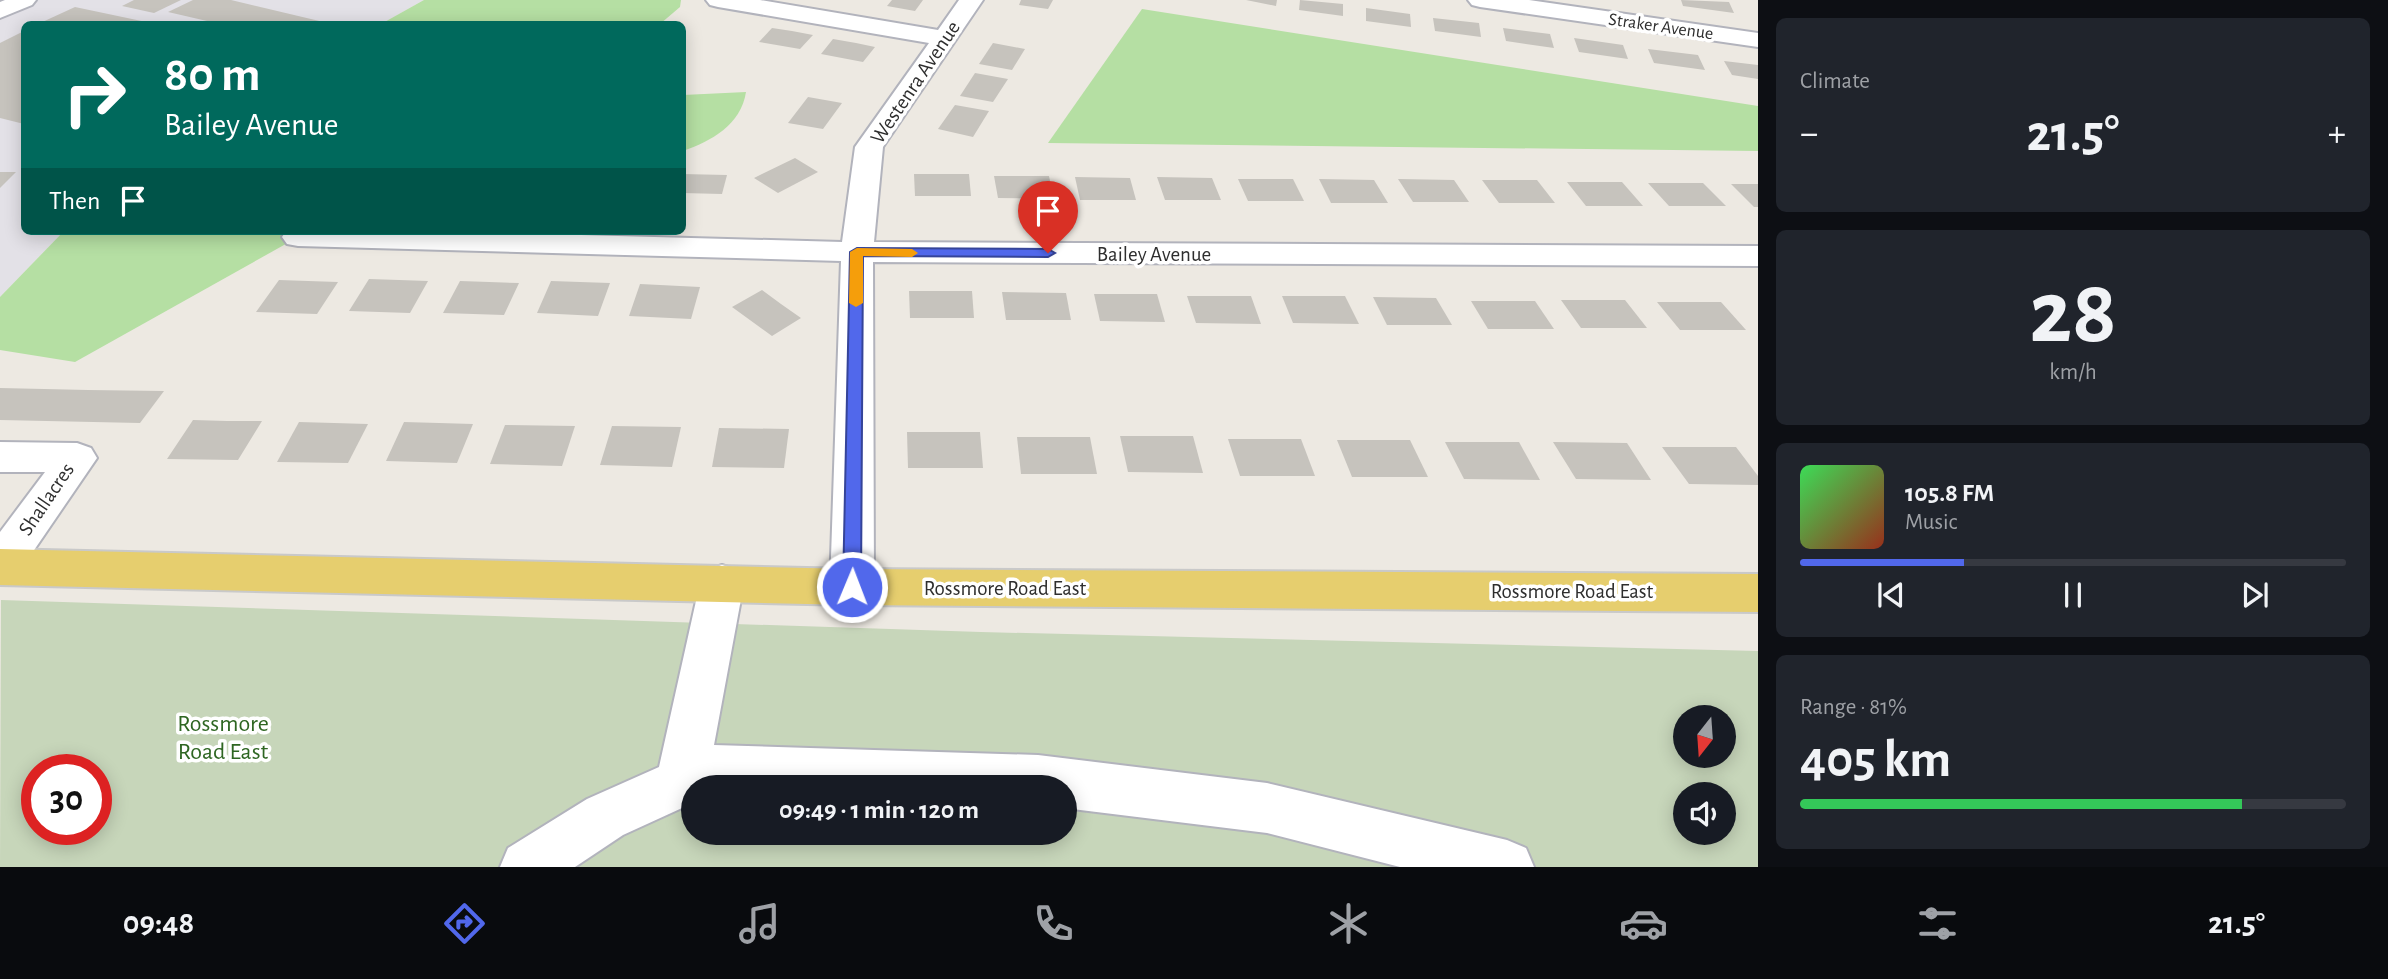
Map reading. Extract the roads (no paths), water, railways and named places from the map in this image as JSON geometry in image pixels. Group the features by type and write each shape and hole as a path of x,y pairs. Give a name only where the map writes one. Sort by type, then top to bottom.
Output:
{"main road":[{"name":"Rossmore Road East","path":"0,566 852,587 1758,593"}],"street":[{"path":"0,11 24,0"},
{"path":"718,0 945,38"},
{"name":"Westenra Avenue","path":"852,587 857,252 869,146 971,0"},
{"name":"Straker Avenue","path":"1480,0 1758,40"},
{"name":"Bailey Avenue","path":"298,237 857,252 1758,256"},
{"name":"Shallacres","path":"0,457 77,458 0,566"},
{"path":"683,775 722,583"},
{"path":"699,775 712,769 890,775"},
{"path":"527,867 605,817 681,783"},
{"path":"1077,785 1267,808 1507,867"}]}
